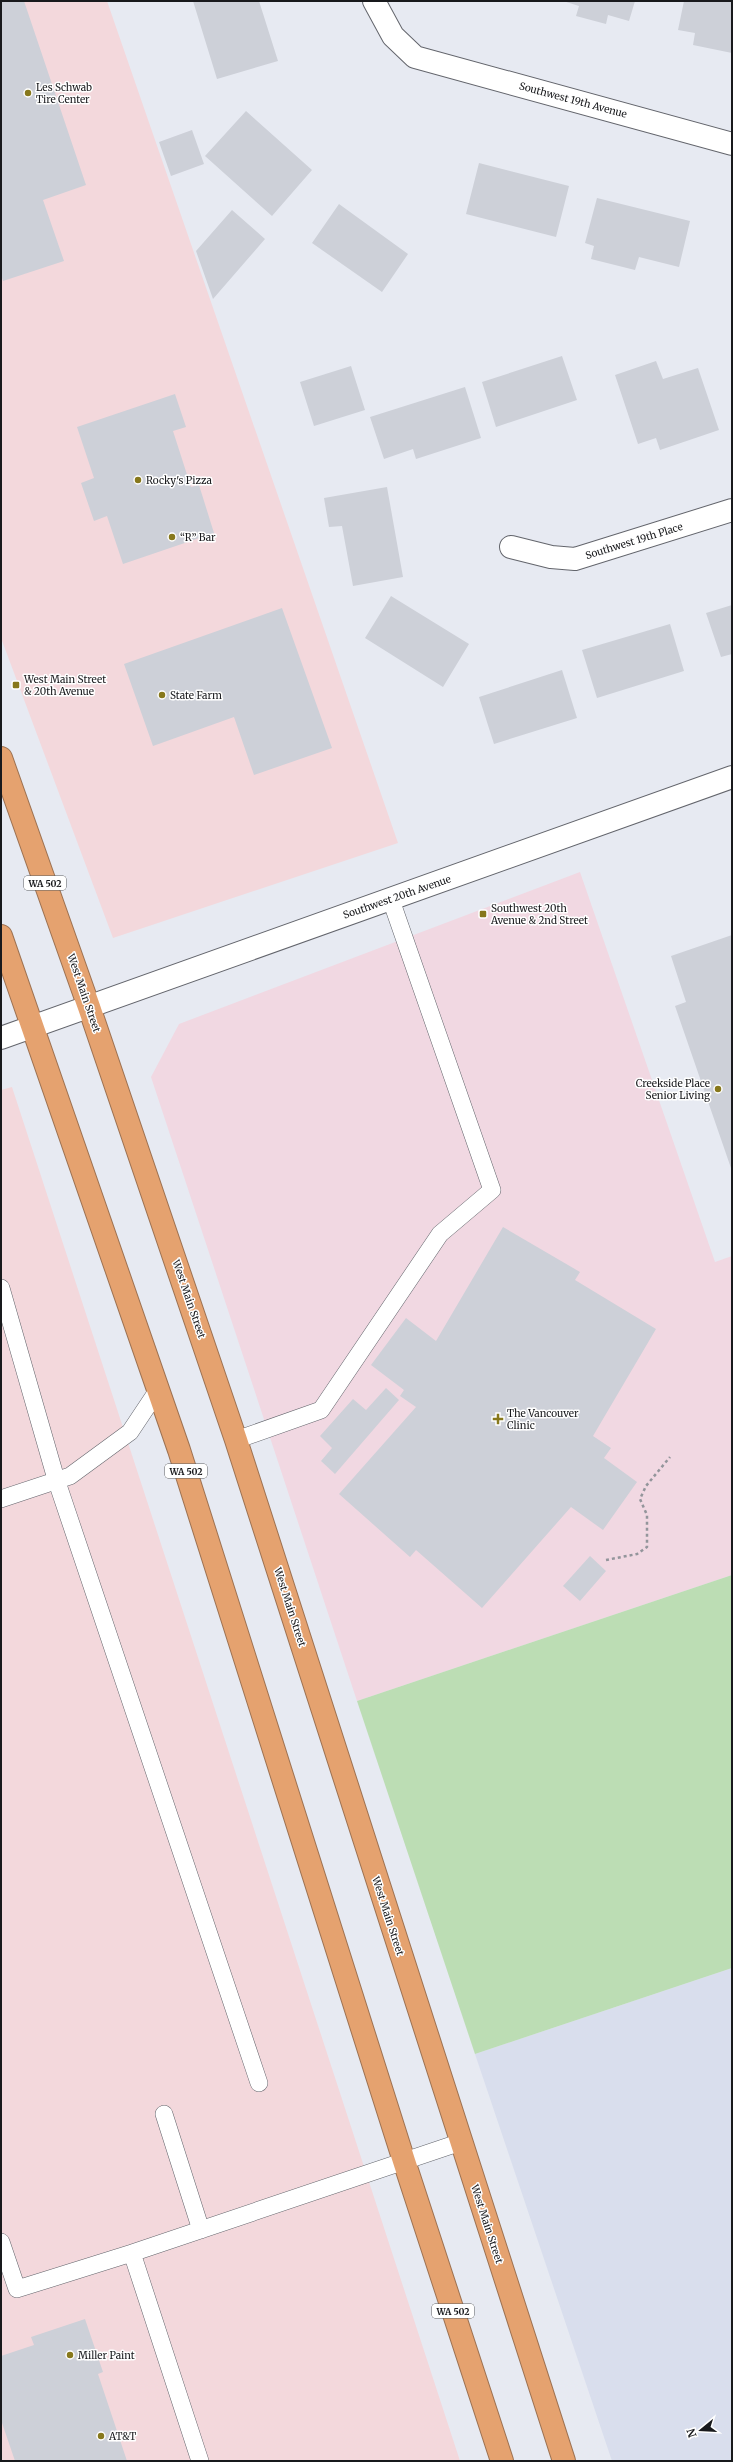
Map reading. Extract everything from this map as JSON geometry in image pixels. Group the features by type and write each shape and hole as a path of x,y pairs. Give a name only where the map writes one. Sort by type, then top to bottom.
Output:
{"highway":[{"name":"West Main Street","path":"1,758 89,1007 236,1440 564,2461"},
{"name":"WA 502","path":"1,936 158,1390 404,2161 502,2461"}],"street":[{"name":"Southwest 19th Avenue","path":"374,1 410,65 732,144"},
{"name":"Southwest 19th Place","path":"511,548 551,557 575,559 732,510"},
{"name":"Southwest 20th Avenue","path":"1,1038 62,1018 89,1007 732,777"}],"lane":[{"path":"236,1440 321,1410 440,1234 492,1190 391,900"},
{"path":"1,1288 56,1479 259,2083"},
{"path":"1,1499 56,1479 70,1476 130,1432 158,1390"},
{"path":"164,2114 201,2230"},
{"path":"1,2242 17,2289 132,2253 461,2142"},
{"path":"132,2253 200,2461"}],"path":[{"path":"606,1560 637,1554 647,1547 647,1515 640,1499 646,1486 670,1457"}],"shaded area":[{"path":"1,1 107,1 398,843 113,938 1,638"},
{"name":"The Vancouver Clinic","path":"580,872 715,1262 732,1256 732,1575 357,1701 151,1077 179,1024"},
{"path":"12,1087 460,2461 1,2461 1,1090"},
{"path":"732,1968 732,2461 612,2461 475,2054"}],"green space":[{"path":"732,1575 732,1968 475,2054 357,1701"}],"building":[{"name":"Les Schwab Tire Center","path":"1,1 24,1 86,185 43,200 64,261 3,281 1,275"},
{"path":"193,1 259,1 278,61 217,79"},
{"path":"563,1 635,1 629,21 608,15 606,24 576,16 579,6"},
{"path":"684,1 732,1 732,53 693,45 695,33 678,30"},
{"path":"246,111 312,170 272,216 205,156"},
{"path":"192,130 204,164 171,176 159,142"},
{"path":"479,163 569,186 556,237 466,214"},
{"path":"597,198 690,221 679,267 639,257 635,270 591,259 594,246 585,243"},
{"path":"339,204 408,254 382,292 312,243"},
{"path":"232,210 265,239 213,299 196,251"},
{"path":"562,356 577,400 496,427 482,382"},
{"path":"656,361 663,379 698,368 719,430 660,450 656,438 638,444 615,375"},
{"path":"351,366 365,410 314,426 300,382"},
{"path":"465,387 481,438 416,459 413,449 384,459 370,417"},
{"name":"Rocky's Pizza","path":"175,394 186,427 173,431 191,487 199,485 214,533 123,564 107,516 94,521 81,483 94,478 77,427"},
{"path":"387,487 403,577 353,586 342,526 329,527 324,498"},
{"path":"391,596 469,644 443,687 365,638"},
{"path":"732,605 732,654 721,657 706,613"},
{"path":"282,608 332,748 254,775 234,717 153,746 124,664"},
{"path":"670,624 684,671 597,698 582,650"},
{"path":"562,670 577,718 494,744 479,697"},
{"name":"Creekside Place Senior Living","path":"732,935 732,1171 675,1006 686,1002 671,956"},
{"path":"503,1227 580,1272 575,1280 656,1329 593,1436 611,1448 604,1458 637,1482 603,1530 571,1507 482,1608 416,1550 410,1557 339,1494 416,1407 400,1396 404,1390 371,1365 406,1318 436,1341"},
{"path":"386,1388 399,1400 335,1474 321,1461 332,1448 320,1436 353,1399 366,1410"},
{"path":"590,1556 606,1571 580,1601 563,1586"},
{"path":"85,2319 103,2372 98,2374 127,2461 15,2461 1,2420 1,2356 34,2345 31,2337"}],"place":[{"name":"Les Schwab Tire Center","path":"28,93"},
{"name":"Rocky's Pizza","path":"138,480"},
{"name":"“R” Bar","path":"172,537"},
{"name":"West Main Street & 20th Avenue","path":"16,685"},
{"name":"State Farm","path":"162,695"},
{"name":"Southwest 20th Avenue & 2nd Street","path":"483,914"},
{"name":"Creekside Place Senior Living","path":"718,1089"},
{"name":"The Vancouver Clinic","path":"498,1419"},
{"name":"Miller Paint","path":"70,2355"},
{"name":"AT&T","path":"101,2436"}]}
